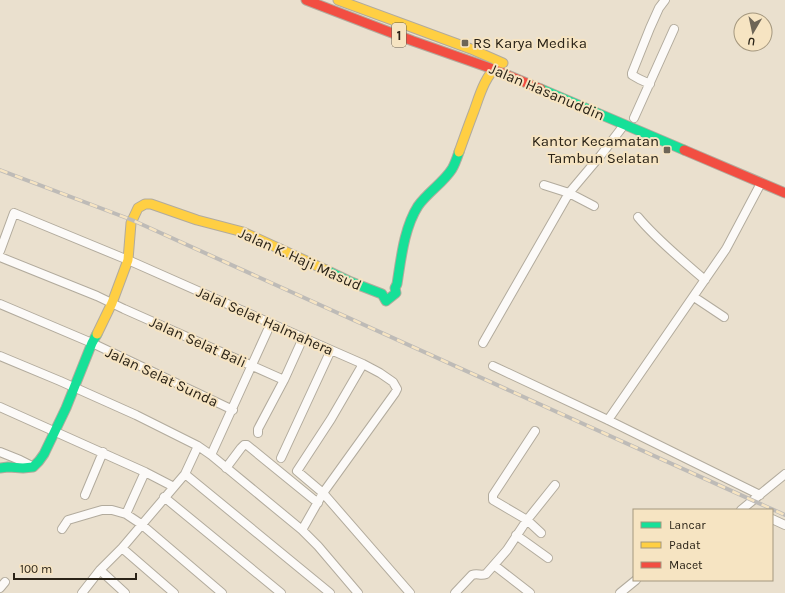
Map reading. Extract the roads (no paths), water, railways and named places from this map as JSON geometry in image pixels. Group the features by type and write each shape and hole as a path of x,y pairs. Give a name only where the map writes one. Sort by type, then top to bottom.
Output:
{"main road":[{"name":"Jalan Hasanuddin","path":"306,0 322,3 413,41 493,69 785,193"},
{"name":"Jalan Hasanuddin","path":"338,0 471,48 505,64"},
{"name":"Jalan K. Haji Masud","path":"33,467 44,454 92,343 112,302 128,260 130,228 138,208 145,204 151,204 197,220 243,232 351,282 382,294 386,300 396,293 395,288 412,218 429,193 441,183 453,168 488,76 493,69 505,64"},
{"path":"772,178 785,184"},
{"path":"0,468 33,467"}],"street":[{"path":"650,84 635,77 632,73 659,8 665,0"},
{"path":"634,118 674,29"},
{"path":"483,343 569,193 601,155 624,124"},
{"path":"608,420 726,249 761,183"},
{"path":"544,185 569,193 594,206"},
{"name":"Jalal Selat Halmahera","path":"0,251 14,212 128,260 363,364 394,382 396,389 395,393 323,494"},
{"path":"638,217 650,230 705,280"},
{"name":"Jalan Selat Bali","path":"0,258 112,302 124,309 284,380"},
{"path":"694,297 724,317"},
{"name":"Jalan Selat Sunda","path":"0,304 92,343 233,410"},
{"path":"211,455 233,410 271,323"},
{"path":"258,433 258,430 284,380 303,338"},
{"path":"281,458 331,350"},
{"path":"0,356 136,415 198,446 302,530 358,593"},
{"path":"363,364 331,419 297,471 323,494 410,593"},
{"path":"493,366 608,420 760,495"},
{"path":"0,407 103,452 174,487"},
{"path":"535,431 492,498 527,520 541,533"},
{"path":"226,468 241,448 244,445 247,445 318,503"},
{"path":"82,593 100,570 122,548 185,474 198,446"},
{"path":"0,452 33,467"},
{"path":"85,495 103,452"},
{"path":"126,514 146,472"},
{"path":"185,474 330,593"},
{"path":"746,509 785,474"},
{"path":"455,593 472,575 486,574 507,550 527,520 555,485"},
{"path":"302,530 323,494"},
{"path":"164,497 281,593"},
{"path":"62,529 68,520 102,510 112,510 126,514 141,524 222,593"},
{"path":"773,519 785,525"},
{"path":"516,535 548,558"},
{"path":"122,548 174,593"},
{"path":"494,565 530,593"},
{"path":"100,570 125,593"},
{"path":"620,593 635,581"}],"railway":[{"path":"0,170 132,220 772,509"},
{"path":"773,510 785,515"}],"place":[{"name":"RS Karya Medika","path":"465,43"},
{"name":"Kantor Kecamatan Tambun Selatan","path":"667,150"}]}
